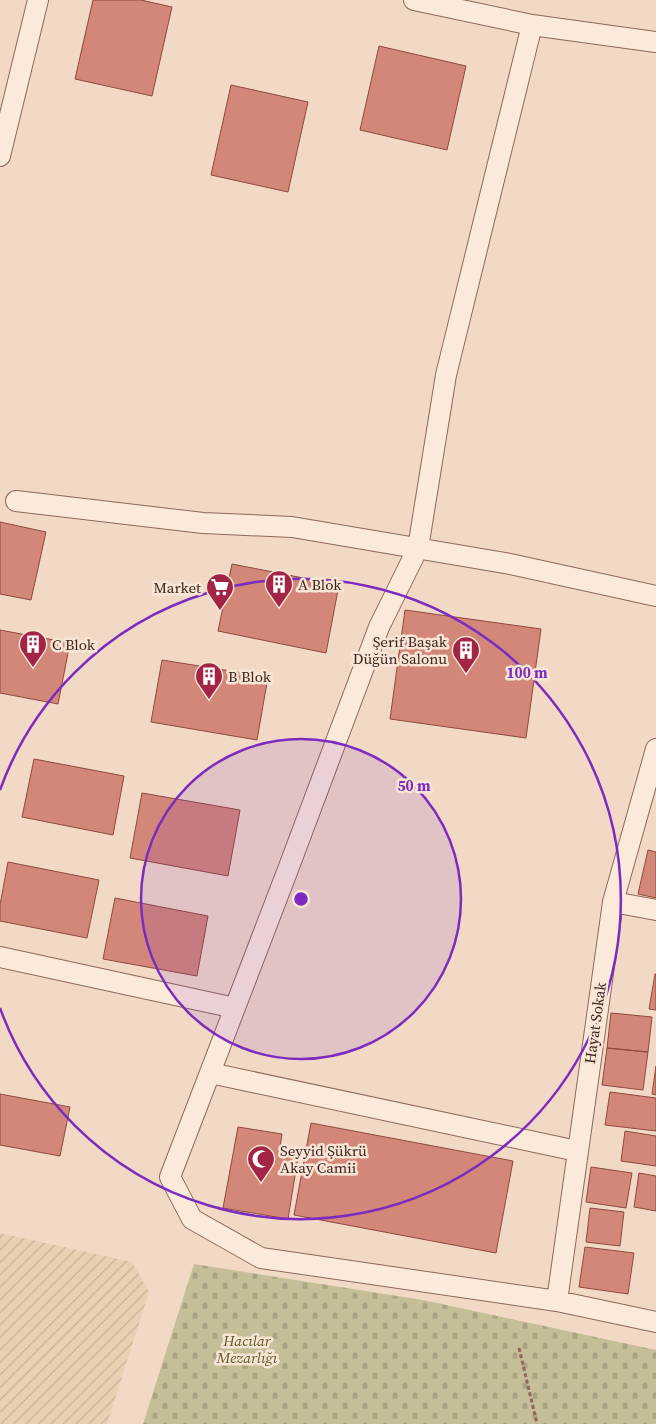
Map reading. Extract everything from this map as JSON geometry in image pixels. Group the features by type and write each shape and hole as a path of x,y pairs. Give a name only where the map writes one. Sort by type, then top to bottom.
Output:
{"street":[{"path":"0,156 38,0"},
{"path":"414,0 532,25 656,42"},
{"path":"532,25 446,375 418,548 379,627 170,1177 192,1218 261,1258 557,1301 656,1322"},
{"path":"16,501 203,523 292,527 510,564 656,596"},
{"name":"Hayat Sokak","path":"557,1301 613,902 656,749"},
{"path":"613,902 656,910"},
{"path":"0,957 235,1008"},
{"path":"210,1073 577,1151"}],"path":[{"path":"519,1348 537,1424"}],"shaded area":[{"path":"0,1233 132,1262 149,1292 107,1424 0,1424"}],"green space":[{"name":"Hacılar Mezarlığı","path":"194,1264 423,1300 656,1350 656,1424 143,1424"}],"building":[{"path":"93,0 141,0 172,7 152,96 75,79"},
{"path":"379,46 466,66 447,150 360,130"},
{"path":"231,85 308,102 288,192 211,175"},
{"path":"0,522 46,532 31,600 0,594"},
{"name":"A Blok","path":"232,564 339,585 326,653 218,631"},
{"name":"Şerif Başak Düğün Salonu","path":"405,610 541,629 526,738 390,719"},
{"name":"C Blok","path":"0,630 70,643 58,704 0,693"},
{"name":"B Blok","path":"162,660 268,677 257,740 151,722"},
{"path":"34,759 124,776 113,835 22,817"},
{"path":"142,793 240,810 228,876 130,858"},
{"path":"648,850 656,852 656,898 638,894"},
{"path":"8,862 99,880 87,938 0,921 0,905"},
{"path":"115,898 208,916 197,976 103,959"},
{"path":"656,974 656,1010 649,1009"},
{"path":"611,1013 652,1017 648,1052 607,1048"},
{"path":"607,1048 648,1052 643,1090 602,1085"},
{"path":"656,1066 656,1095 652,1094"},
{"path":"610,1092 656,1098 656,1131 605,1125"},
{"path":"0,1094 70,1107 60,1156 0,1145"},
{"path":"311,1123 513,1161 496,1253 294,1215"},
{"name":"Seyyid Şükrü Akay Camii","path":"238,1127 282,1134 279,1154 298,1157 288,1219 223,1208"},
{"path":"625,1131 656,1136 656,1166 621,1161"},
{"path":"591,1167 632,1173 626,1208 586,1202"},
{"path":"639,1173 656,1176 656,1211 634,1207"},
{"path":"590,1208 624,1212 620,1246 586,1242"},
{"path":"585,1247 634,1253 628,1294 579,1287"}],"place":[{"name":"A Blok","path":"279,608"},
{"name":"Market","path":"220,611"},
{"name":"C Blok","path":"33,668"},
{"name":"Şerif Başak Düğün Salonu","path":"466,674"},
{"name":"B Blok","path":"209,700"},
{"name":"Seyyid Şükrü Akay Camii","path":"261,1183"}]}
